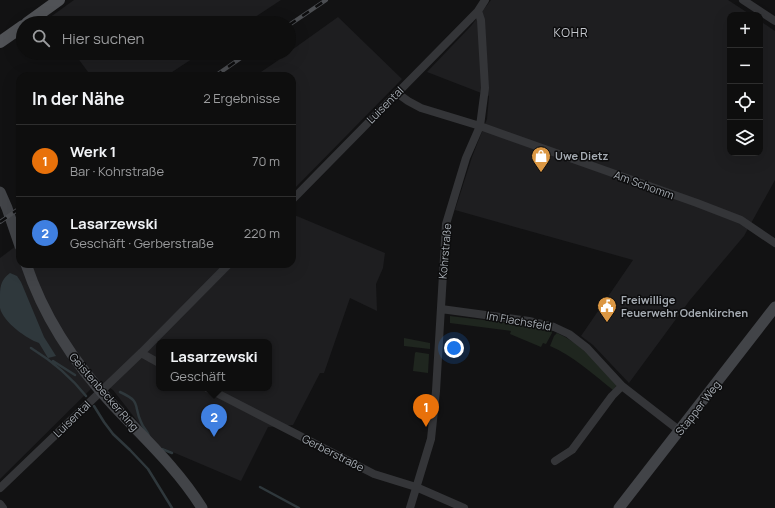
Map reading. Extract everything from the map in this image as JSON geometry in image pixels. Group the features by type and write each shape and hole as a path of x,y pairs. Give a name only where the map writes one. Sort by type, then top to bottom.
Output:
{"main road":[{"path":"37,16 59,0"},
{"path":"0,42 16,31"},
{"path":"0,192 16,234"},
{"name":"Geistenbecker Ring","path":"27,268 54,329 70,353 101,391 188,486 202,508"},
{"name":"Stapper Weg","path":"619,508 775,307"}],"street":[{"path":"478,11 485,0"},
{"path":"743,0 775,21"},
{"name":"Luisental","path":"296,196 478,11"},
{"name":"Kohrstraße","path":"410,508 431,439 436,391 446,224 466,158 480,126 485,88 482,20 478,11"},
{"name":"Am Schomm","path":"397,93 421,108 480,126 741,220 775,243"},
{"name":"Luisental","path":"0,488 141,353 224,268"},
{"name":"Im Flachsfeld","path":"441,309 535,322 554,327 569,334 587,348 622,386 680,431"},
{"path":"141,353 156,361"},
{"path":"555,461 572,450 612,396 622,386"},
{"name":"Gerberstraße","path":"213,391 374,474 416,487 464,508"},
{"path":"0,504 3,508"}],"shaded area":[{"path":"74,0 281,0 257,16 52,16"},
{"path":"491,0 728,0 746,12 727,12 727,156 763,156 763,23 775,31 775,180 744,236 690,300 629,383 593,345 581,336 633,260 455,210 472,157 487,119 489,96 427,72 471,26"},
{"path":"338,17 402,79 296,187 296,72 261,72 279,60 296,60 296,47"},
{"path":"79,60 190,60 172,72 88,72"},
{"path":"296,216 385,253 383,268 376,284 377,311 350,298 324,373 320,373 293,425 268,427 241,481 156,445 113,390 99,381 0,479 0,258 16,246 16,268 296,268"},
{"path":"10,273 17,276 21,282 44,337 56,356 48,358 39,343 28,338 16,329 10,324 2,313 0,308 0,288 3,280"},
{"path":"450,316 534,326 551,330 552,333 546,344 543,343 541,347 510,334 511,331 450,323"},
{"path":"557,333 582,349 597,363 617,385 613,390 575,360 550,346 554,336"},
{"path":"404,338 430,343 430,349 404,346"},
{"path":"415,353 429,354 428,373 413,371"}],"waterway":[{"path":"31,348 61,370 86,396"},
{"path":"53,361 75,375"},
{"path":"120,392 127,395 136,404 142,424 149,436"},
{"path":"94,406 113,434 148,469 172,508"},
{"path":"162,449 172,453"},
{"path":"260,487 299,508"}],"railway":[{"path":"296,20 326,0"},
{"path":"221,72 238,60"},
{"path":"0,222 16,211"}],"place":[{"name":"Uwe Dietz","path":"541,173"},
{"name":"Freiwillige Feuerwehr Odenkirchen","path":"607,323"},
{"name":"Werk 1","path":"426,427"},
{"name":"Lasarzewski","path":"214,437"}],"district":[{"name":"KOHR","path":"571,33"}]}
